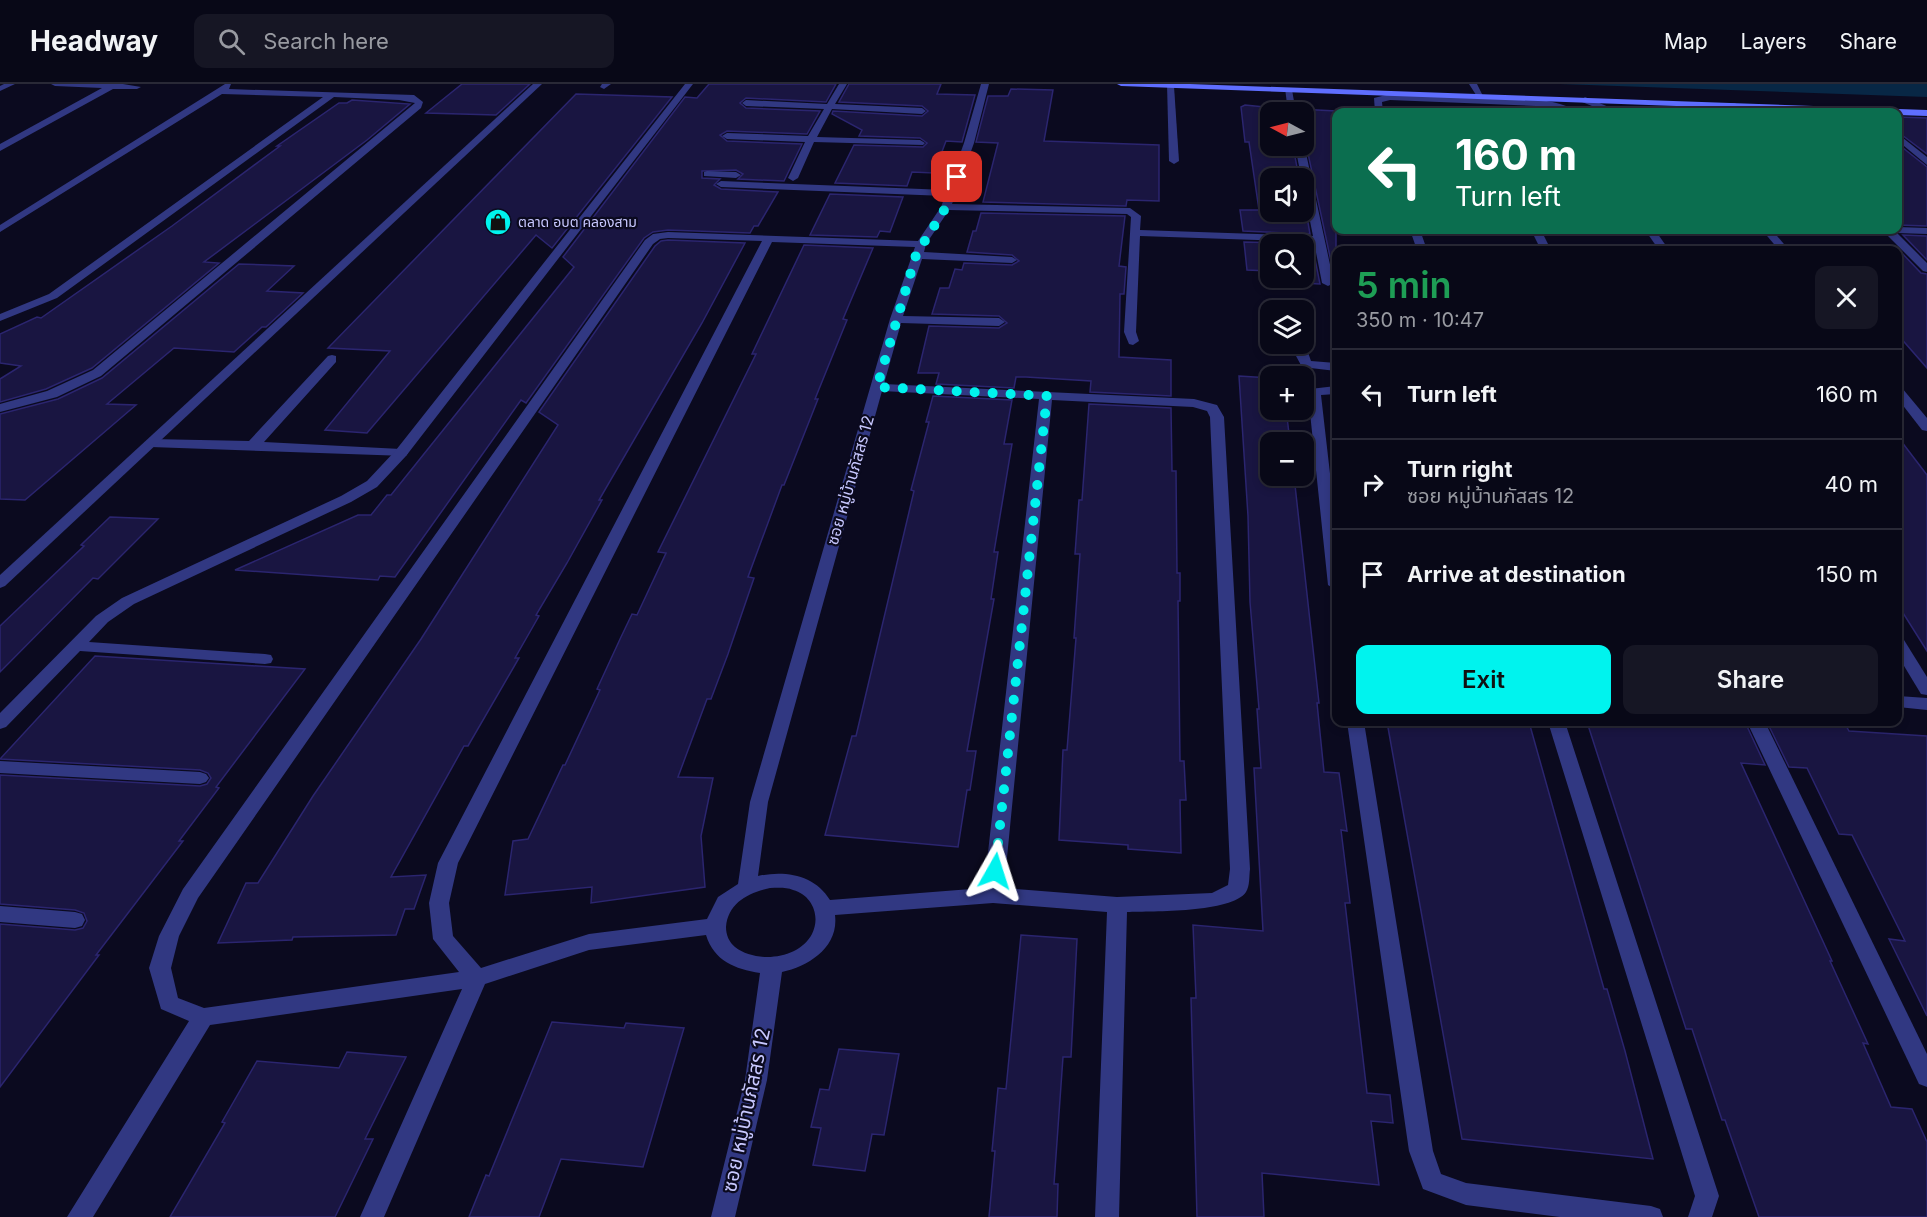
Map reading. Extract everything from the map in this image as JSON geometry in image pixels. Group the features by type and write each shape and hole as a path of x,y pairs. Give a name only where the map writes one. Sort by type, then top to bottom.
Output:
{"main road":[{"path":"1121,84 1585,100 1717,108"},
{"path":"1902,112 1927,112"}],"street":[{"path":"0,89 11,84"},
{"path":"55,84 137,87"},
{"path":"0,229 231,84"},
{"path":"0,584 538,84"},
{"path":"0,723 102,619 128,601 372,484 401,453 689,84"},
{"path":"793,178 810,140 843,84"},
{"name":"ซอย หมู่บ้านภัสสร 12","path":"747,887 759,802 896,319 919,250 948,200 969,143 985,84"},
{"path":"1473,84 1480,97"},
{"path":"0,148 112,86"},
{"path":"1170,86 1174,161"},
{"path":"1288,90 1290,102"},
{"path":"0,408 52,394 97,373 418,106 419,102 414,98 399,97 220,91"},
{"path":"0,318 53,296 333,94"},
{"path":"1378,108 1377,100 1390,97 1536,103 1564,108"},
{"path":"1585,100 1604,108"},
{"path":"746,103 922,111"},
{"path":"728,136 920,143"},
{"path":"1902,140 1927,162"},
{"path":"1302,156 1328,283"},
{"path":"707,174 924,184"},
{"path":"721,184 1130,211 1136,216 1137,233 1130,332 1133,342"},
{"path":"1902,230 1927,231"},
{"path":"1137,233 1319,238"},
{"path":"1770,234 1781,246"},
{"path":"1892,234 1927,269"},
{"path":"715,926 589,942 477,978 203,1017 169,1003 160,968 169,936 190,894 649,242 657,236 769,238 1012,260"},
{"path":"477,978 443,939 439,903 448,863 769,238"},
{"path":"896,319 999,322"},
{"path":"1302,354 1306,364 1332,367"},
{"path":"253,445 332,359"},
{"path":"825,908 993,895 1117,905 1215,900 1238,889 1240,869 1217,417 1212,408 1194,403 877,387"},
{"path":"1332,391 1315,393 1315,403 1332,550"},
{"path":"993,895 1047,396"},
{"path":"1902,396 1927,427"},
{"path":"151,443 253,445 401,453"},
{"path":"76,646 265,659"},
{"path":"1902,650 1927,690"},
{"path":"1902,702 1927,704"},
{"path":"1356,726 1421,1150 1432,1181 1466,1194 1651,1217"},
{"path":"1557,726 1707,1196 1700,1217"},
{"path":"1758,726 1927,1077"},
{"path":"0,767 200,778"},
{"path":"770,881 794,882 814,892 825,908 827,926 817,945 797,959 772,966 750,965 730,956 718,943 715,926 719,910 731,897 747,887 770,881"},
{"path":"1107,1217 1117,905"},
{"path":"0,914 75,920"},
{"name":"ซอย หมู่บ้านภัสสร 12","path":"723,1217 756,1080 772,966"},
{"path":"372,1217 477,978"},
{"path":"79,1217 203,1017"}],"water":[{"path":"1560,84 1927,84 1927,97"}],"building":[{"path":"462,84 530,84 496,115 426,113"},
{"path":"709,84 836,84 826,102 746,98 740,103 746,108 820,111 807,134 727,131 720,135 727,141 802,144 784,181 738,179 743,174 736,170 702,171 702,178 720,179 714,185 721,189 778,192 758,226 754,226 750,233 668,230 653,232 644,238 526,403 521,400 395,577 380,576 378,580 235,570 358,515 371,515 387,495 391,495 574,267 563,257 685,97 697,98"},
{"path":"849,84 941,84 937,94 975,95 962,142 946,141 934,173 912,172 907,186 835,183 854,145 923,147 927,143 920,138 859,136 862,130 832,114 833,111 922,116 928,111 922,106 839,102"},
{"path":"1011,89 1053,90 1044,141 1159,145 1159,201 1127,200 1126,206 983,202 998,143 976,142 988,96 1008,96"},
{"name":"ตลาด อบต คลองสาม","path":"576,94 672,97 552,248 536,235 367,433 325,430 390,351 328,348"},
{"path":"352,100 410,104 367,140 204,262 219,263 92,368 46,389 0,402 0,379 21,366 0,363 0,334 37,317 41,318 172,226 280,146 277,146 339,103"},
{"path":"1245,105 1260,106 1260,156 1295,156 1297,168 1260,168 1260,222 1308,222 1310,234 1243,231 1240,210 1259,210 1249,142 1245,142 1241,107"},
{"path":"1314,110 1332,111 1332,234 1336,234 1336,246 1332,246 1332,266 1314,182 1314,168 1311,168 1309,156 1314,156"},
{"path":"1902,117 1927,118 1927,154 1902,135"},
{"path":"1902,147 1927,167 1927,226 1902,225"},
{"path":"830,194 903,197 890,232 880,231 877,237 810,235"},
{"path":"981,213 1125,216 1119,266 1126,267 1124,294 1120,294 1119,357 1171,360 1171,396 1090,392 1091,381 1026,377 1016,377 1014,388 936,384 939,373 918,373 929,326 999,328 1007,323 999,316 932,314 940,288 949,288 955,269 962,270 964,263 1012,265 1019,261 1012,255 967,252"},
{"path":"1903,235 1927,236 1927,260"},
{"path":"661,241 745,243 536,615 539,616 515,658 519,658 468,746 464,746 391,877 426,875 414,909 405,909 396,935 293,937 292,940 218,943 246,883 258,883 313,796 421,639 558,425 539,412 655,246"},
{"path":"1244,242 1260,242 1260,271 1247,270"},
{"path":"804,245 873,248 843,319 847,320 815,399 818,399 784,485 782,485 748,577 754,578 728,654 711,699 707,699 678,777 713,778 701,836 705,887 591,903 592,887 505,895 513,841 528,839 565,765 600,690 597,689 621,637 632,614 637,615 666,553 658,552 756,354 752,354"},
{"path":"1902,253 1921,273 1927,274 1927,368 1902,340"},
{"path":"1314,254 1320,284 1314,284"},
{"path":"239,264 294,266 267,291 303,293 234,352 174,348 107,404 136,405 25,500 0,499 0,414 58,399 102,378"},
{"path":"1239,376 1260,377 1260,420 1287,420 1289,432 1260,432 1260,486 1295,486 1319,703 1317,703 1324,772 1339,773 1347,831 1341,830 1350,903 1345,903 1367,1093 1390,1095 1393,1123 1371,1121 1379,1185 1262,1173 1264,1217 1197,1217 1191,998 1196,998 1193,925 1263,931 1254,768 1261,768 1257,709 1259,709 1250,602 1248,516"},
{"path":"933,396 1012,400 1004,444 1012,444 994,552 998,552 991,599 994,599 967,751 976,751 958,847 825,835 852,736 856,736 914,491 911,490 929,422 926,422"},
{"path":"1089,404 1171,408 1172,471 1176,471 1177,573 1180,573 1180,601 1178,601 1180,761 1184,761 1186,800 1180,800 1181,853 1128,849 1128,845 1059,840 1063,750 1067,750 1076,638 1074,638 1080,554 1075,554 1079,500 1082,500"},
{"path":"1902,442 1927,475 1927,651 1902,611"},
{"path":"110,517 158,519 98,579 93,578 0,672 0,626 84,546 81,545"},
{"path":"95,656 305,669 216,787 219,788 179,841 183,841 0,1087 0,924 75,930 83,928 87,921 84,913 75,910 0,904 0,775 200,786 207,784 211,778 208,773 200,770 0,759"},
{"path":"1388,726 1530,726 1604,989 1607,989 1625,1051 1653,1159 1462,1139"},
{"path":"1588,726 1747,726 1765,765 1741,763 1832,961 1830,961 1868,1044 1863,1043 1891,1107 1912,1109 1927,1142 1927,1217 1759,1217 1725,1120 1722,1120 1692,1029 1686,1029"},
{"path":"1769,726 1846,726 1849,731 1927,736 1927,1016 1889,939 1905,941 1852,835 1839,834 1807,768 1789,767"},
{"path":"1021,935 1077,939 1071,1057 1063,1057 1054,1184 1058,1184 1057,1217 989,1217 998,1088 1006,1089"},
{"path":"552,1022 624,1028 626,1023 684,1028 643,1167 561,1159 539,1217 469,1217 486,1175 489,1176"},
{"path":"839,1049 899,1054 884,1135 872,1134 865,1171 813,1165 821,1128 811,1127 820,1089 829,1090"},
{"path":"347,1052 406,1057 365,1139 373,1139 335,1217 170,1217 225,1123 222,1122 257,1061 339,1068"}],"place":[{"name":"ตลาด อบต คลองสาม","path":"498,222"}],"route":[{"path":"957,177 946,207 916,255 877,387 1047,396 995,871"}]}
